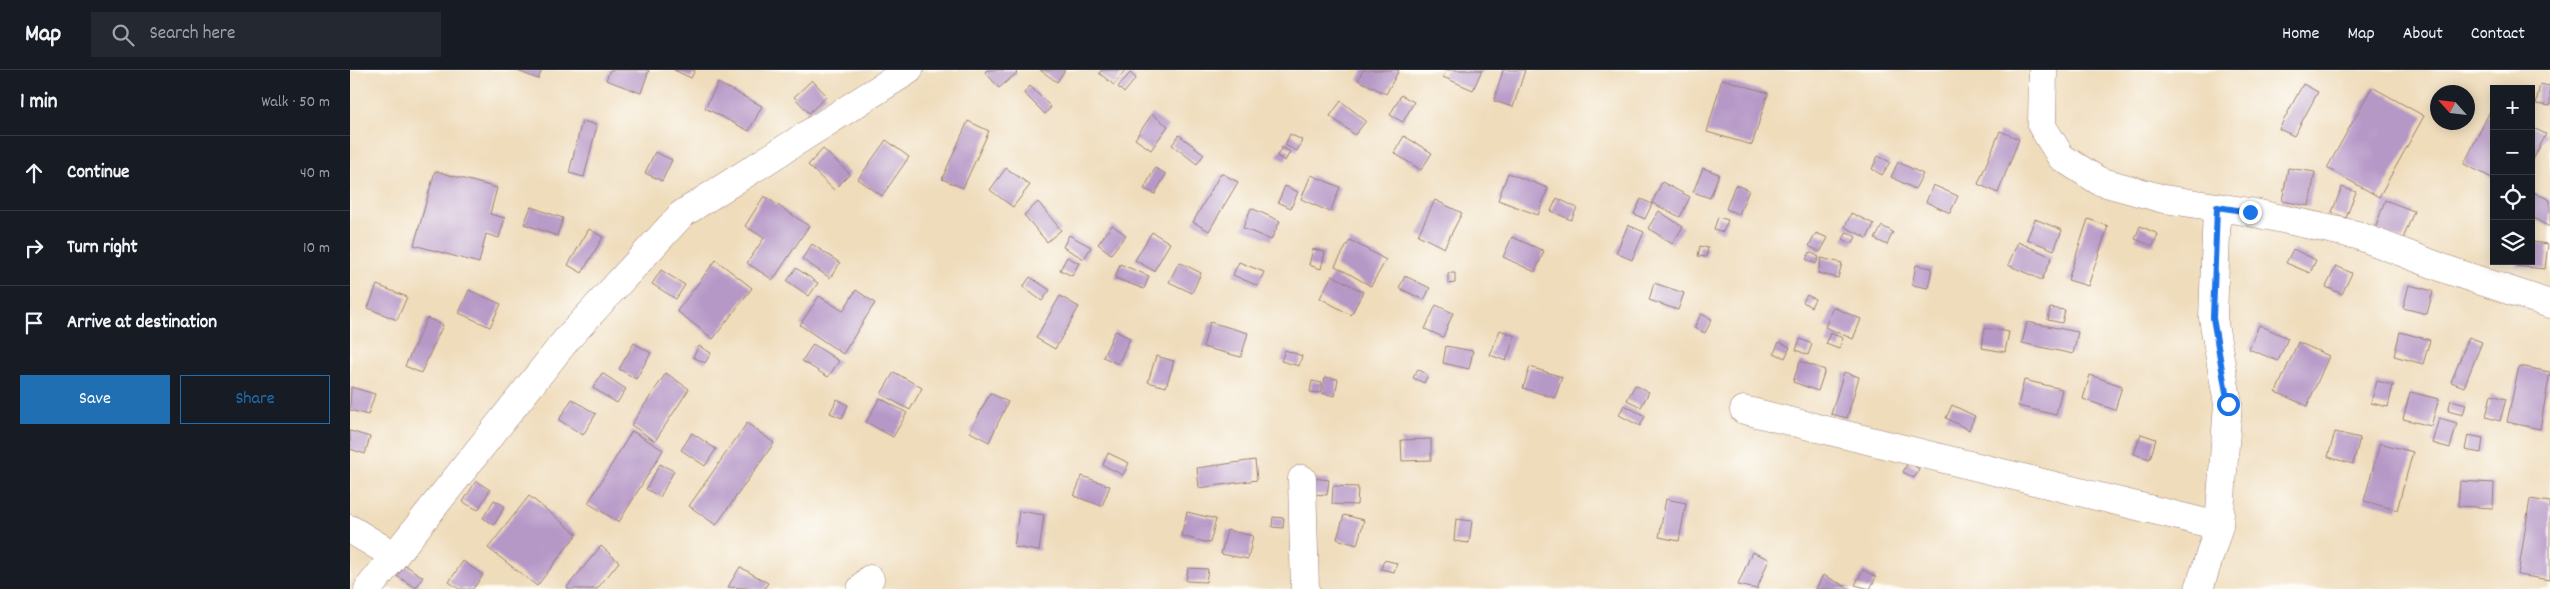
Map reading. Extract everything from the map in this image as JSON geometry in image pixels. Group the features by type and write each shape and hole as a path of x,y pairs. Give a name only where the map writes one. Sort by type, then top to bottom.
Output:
{"street":[{"path":"368,589 393,555 567,339 682,214 909,70"},
{"path":"2043,70 2042,126 2061,157 2099,180 2164,199 2217,207 2357,235 2448,270 2550,304"},
{"path":"2199,589 2219,526 2228,404 2213,318 2217,207"},
{"path":"1744,410 2219,526"},
{"path":"1302,478 1305,589"},
{"path":"350,529 393,555"}],"building":[{"path":"515,70 542,70 538,79"},
{"path":"610,70 649,70 641,93 606,80"},
{"path":"674,70 695,70 691,78"},
{"path":"987,70 1014,70 1017,73 999,88 985,72"},
{"path":"1040,70 1065,70 1057,82"},
{"path":"1102,70 1125,70 1114,85 1099,73"},
{"path":"1363,70 1399,70 1386,94 1358,80"},
{"path":"1446,70 1482,70 1473,90 1443,77"},
{"path":"1503,70 1525,70 1513,107 1494,101"},
{"path":"1130,73 1136,78 1124,93 1118,87"},
{"path":"1722,79 1768,93 1752,145 1707,132"},
{"path":"812,80 827,96 809,113 794,97"},
{"path":"718,83 762,106 749,131 705,108"},
{"path":"2303,84 2318,92 2294,136 2279,129"},
{"path":"2540,84 2550,86 2550,106 2536,104"},
{"path":"1030,86 1051,107 1045,114 1024,93"},
{"path":"2372,87 2424,116 2379,197 2327,168"},
{"path":"1401,95 1414,102 1403,122 1390,115"},
{"path":"1341,101 1366,121 1355,135 1330,116"},
{"path":"2490,111 2490,177 2464,164"},
{"path":"1152,114 1168,126 1151,150 1135,139"},
{"path":"582,121 597,125 584,177 569,173"},
{"path":"968,121 989,131 963,188 942,179"},
{"path":"2535,129 2546,134 2535,156"},
{"path":"2000,131 2019,139 1998,193 1978,184"},
{"path":"1290,134 1302,140 1297,151 1285,145"},
{"path":"1179,135 1204,154 1197,164 1172,145"},
{"path":"1404,136 1432,153 1421,170 1394,153"},
{"path":"886,140 909,157 882,196 858,179"},
{"path":"1282,147 1290,152 1285,161 1277,156"},
{"path":"823,149 850,174 834,190 808,165"},
{"path":"655,152 672,160 662,181 645,173"},
{"path":"1878,156 1890,162 1882,175 1872,169"},
{"path":"1898,162 1923,174 1915,189 1891,177"},
{"path":"1006,168 1030,185 1013,207 990,190"},
{"path":"1155,168 1166,174 1155,194 1144,189"},
{"path":"1703,168 1719,174 1710,198 1693,192"},
{"path":"2288,168 2315,172 2309,206 2282,201"},
{"path":"435,171 497,188 490,214 505,218 499,238 486,234 479,263 414,245"},
{"path":"1221,173 1238,182 1209,231 1193,222"},
{"path":"1508,173 1548,188 1538,215 1498,200"},
{"path":"1311,175 1340,187 1330,212 1301,199"},
{"path":"1662,182 1690,197 1680,217 1652,203"},
{"path":"1735,185 1749,190 1739,214 1726,209"},
{"path":"1933,185 1958,196 1950,213 1926,202"},
{"path":"1285,186 1298,192 1291,208 1278,202"},
{"path":"2342,187 2356,192 2346,218 2332,212"},
{"path":"2535,193 2550,200 2550,227 2535,219"},
{"path":"764,196 809,226 773,280 747,263 764,238 745,226"},
{"path":"1557,198 1577,208 1571,220 1551,211"},
{"path":"1641,199 1652,204 1645,219 1634,214"},
{"path":"1435,200 1462,213 1444,248 1418,235"},
{"path":"2385,200 2414,211 2403,239 2375,229"},
{"path":"1038,202 1061,230 1047,242 1024,215"},
{"path":"531,207 563,218 557,236 524,224"},
{"path":"1251,208 1280,221 1271,240 1243,228"},
{"path":"1659,211 1683,227 1672,244 1648,228"},
{"path":"1851,213 1874,224 1867,238 1845,227"},
{"path":"1718,217 1728,220 1723,232 1714,229"},
{"path":"2035,219 2062,230 2054,250 2027,239"},
{"path":"2088,219 2108,226 2088,286 2068,280"},
{"path":"1112,225 1126,235 1111,254 1098,244"},
{"path":"1628,225 1644,232 1632,260 1616,253"},
{"path":"1882,226 1893,232 1887,245 1875,239"},
{"path":"2140,226 2158,234 2153,246 2135,239"},
{"path":"589,229 603,237 582,273 568,265"},
{"path":"1152,232 1170,243 1154,271 1135,260"},
{"path":"1847,232 1856,237 1852,244 1843,239"},
{"path":"1816,233 1828,238 1820,252 1809,246"},
{"path":"1069,235 1091,247 1084,259 1063,247"},
{"path":"1512,237 1544,251 1535,272 1503,257"},
{"path":"1350,240 1386,260 1371,286 1335,266"},
{"path":"2018,242 2052,257 2042,280 2008,265"},
{"path":"2535,242 2548,244 2545,269 2516,266 2535,265"},
{"path":"812,244 840,263 830,278 802,259"},
{"path":"1700,246 1708,248 1706,257 1698,256"},
{"path":"1313,249 1325,252 1321,269 1309,265"},
{"path":"2293,249 2316,260 2310,273 2286,263"},
{"path":"1810,252 1819,257 1816,264 1806,259"},
{"path":"1067,257 1079,263 1072,276 1060,270"},
{"path":"1821,258 1842,263 1838,278 1818,273"},
{"path":"716,260 752,288 713,339 677,311"},
{"path":"1179,262 1201,273 1192,293 1169,282"},
{"path":"1239,262 1264,272 1258,286 1233,275"},
{"path":"1120,264 1149,276 1144,289 1115,278"},
{"path":"1916,265 1932,268 1928,288 1912,285"},
{"path":"2336,266 2352,273 2342,294 2326,287"},
{"path":"796,268 818,283 809,296 787,281"},
{"path":"661,270 685,285 676,299 652,284"},
{"path":"1448,273 1455,273 1455,283 1448,284"},
{"path":"1332,275 1363,292 1351,315 1320,298"},
{"path":"1405,276 1430,288 1424,300 1399,288"},
{"path":"1030,277 1050,290 1042,301 1023,287"},
{"path":"1654,283 1684,293 1678,310 1649,300"},
{"path":"377,285 407,297 397,320 368,308"},
{"path":"2409,285 2433,291 2427,314 2403,308"},
{"path":"469,290 501,304 490,327 459,313"},
{"path":"856,290 875,303 843,354 800,325 819,296 843,311"},
{"path":"1807,295 1815,299 1811,307 1803,302"},
{"path":"1060,296 1079,307 1055,349 1036,338"},
{"path":"1436,305 1453,313 1443,337 1425,329"},
{"path":"1833,307 1861,319 1853,339 1825,327"},
{"path":"2050,308 2065,310 2062,323 2048,320"},
{"path":"1701,314 1712,319 1705,333 1694,328"},
{"path":"427,318 443,325 421,373 405,366"},
{"path":"1210,322 1248,333 1241,357 1203,347"},
{"path":"2027,322 2078,332 2073,354 2022,343"},
{"path":"2259,325 2288,338 2278,361 2249,349"},
{"path":"1985,328 2009,332 2005,352 1982,348"},
{"path":"1500,330 1515,336 1506,361 1490,355"},
{"path":"1115,331 1130,338 1118,364 1103,357"},
{"path":"2400,332 2430,340 2423,364 2394,356"},
{"path":"1830,333 1843,338 1839,349 1826,344"},
{"path":"2469,337 2482,342 2464,387 2451,382"},
{"path":"1800,339 1812,344 1808,355 1796,350"},
{"path":"1779,342 1790,347 1785,358 1774,353"},
{"path":"2298,342 2329,356 2307,406 2276,392"},
{"path":"634,343 651,353 636,379 619,369"},
{"path":"813,344 839,361 828,377 802,361"},
{"path":"699,346 711,353 705,363 693,357"},
{"path":"1446,346 1473,351 1469,369 1443,363"},
{"path":"1285,350 1302,356 1299,366 1281,361"},
{"path":"1156,356 1174,361 1166,387 1148,382"},
{"path":"1800,361 1825,370 1818,391 1793,382"},
{"path":"2519,366 2550,372 2540,429 2507,422"},
{"path":"1530,367 1562,377 1555,398 1523,388"},
{"path":"1418,369 1428,375 1424,383 1413,378"},
{"path":"894,372 922,388 910,410 881,394"},
{"path":"1844,372 1859,377 1847,418 1831,414"},
{"path":"602,373 626,389 617,403 593,388"},
{"path":"666,373 689,389 655,441 631,425"},
{"path":"2090,375 2122,386 2115,410 2083,399"},
{"path":"1325,377 1338,379 1335,396 1322,393"},
{"path":"2024,380 2062,389 2056,415 2018,406"},
{"path":"1312,381 1322,383 1320,393 1310,392"},
{"path":"2377,381 2393,385 2388,407 2371,403"},
{"path":"1635,385 1649,392 1641,407 1627,400"},
{"path":"351,387 375,394 368,415 350,410"},
{"path":"2410,392 2439,399 2431,426 2403,419"},
{"path":"990,393 1008,402 989,442 970,432"},
{"path":"2491,395 2506,399 2500,421 2486,417"},
{"path":"880,398 907,413 893,437 866,422"},
{"path":"572,399 596,414 583,435 559,420"},
{"path":"837,399 848,405 842,418 830,413"},
{"path":"2451,400 2466,404 2463,415 2448,411"},
{"path":"1624,405 1645,416 1640,426 1619,415"},
{"path":"1952,405 1975,416 1969,430 1946,418"},
{"path":"2439,418 2457,423 2450,448 2432,443"},
{"path":"747,423 774,443 716,525 689,506"},
{"path":"350,431 370,437 365,454 350,449"},
{"path":"632,431 663,450 619,522 588,503"},
{"path":"2335,432 2360,438 2353,464 2328,457"},
{"path":"692,433 716,449 705,466 681,450"},
{"path":"2141,434 2156,439 2150,459 2134,454"},
{"path":"2468,435 2483,438 2481,453 2465,450"},
{"path":"1431,439 1431,460 1402,461 1401,440"},
{"path":"2380,443 2413,452 2397,510 2364,501"},
{"path":"1108,453 1129,463 1123,475 1103,465"},
{"path":"1255,460 1257,480 1199,488 1197,468"},
{"path":"1908,462 1919,469 1914,478 1903,472"},
{"path":"660,464 674,471 660,497 646,489"},
{"path":"1082,476 1110,486 1102,506 1074,496"},
{"path":"1313,478 1329,480 1327,495 1311,494"},
{"path":"476,481 490,490 478,510 463,502"},
{"path":"2460,481 2494,483 2493,508 2458,506"},
{"path":"1333,486 1358,487 1357,505 1332,504"},
{"path":"529,496 577,534 537,586 488,548"},
{"path":"1666,499 1686,503 1679,541 1659,537"},
{"path":"2530,499 2550,502 2550,580 2518,575"},
{"path":"494,500 505,506 494,525 483,518"},
{"path":"1019,511 1044,515 1039,551 1014,547"},
{"path":"1187,512 1216,519 1210,543 1181,536"},
{"path":"1344,515 1364,520 1357,545 1337,539"},
{"path":"1273,517 1284,518 1283,528 1272,527"},
{"path":"1456,519 1472,521 1469,543 1454,541"},
{"path":"1227,530 1253,536 1248,559 1221,554"},
{"path":"601,546 619,562 597,589 568,589 567,587"},
{"path":"1752,552 1769,559 1757,589 1738,585"},
{"path":"1384,560 1397,563 1394,572 1381,569"},
{"path":"463,561 483,575 473,589 459,589 449,582"},
{"path":"405,565 423,577 416,588 397,576"},
{"path":"740,567 768,583 764,589 728,587"},
{"path":"1188,568 1208,569 1206,582 1186,581"},
{"path":"1863,570 1876,577 1870,589 1855,585"},
{"path":"1823,575 1851,589 1816,589"}],"route":[{"path":"2228,404 2213,318 2217,207 2250,212"}]}
